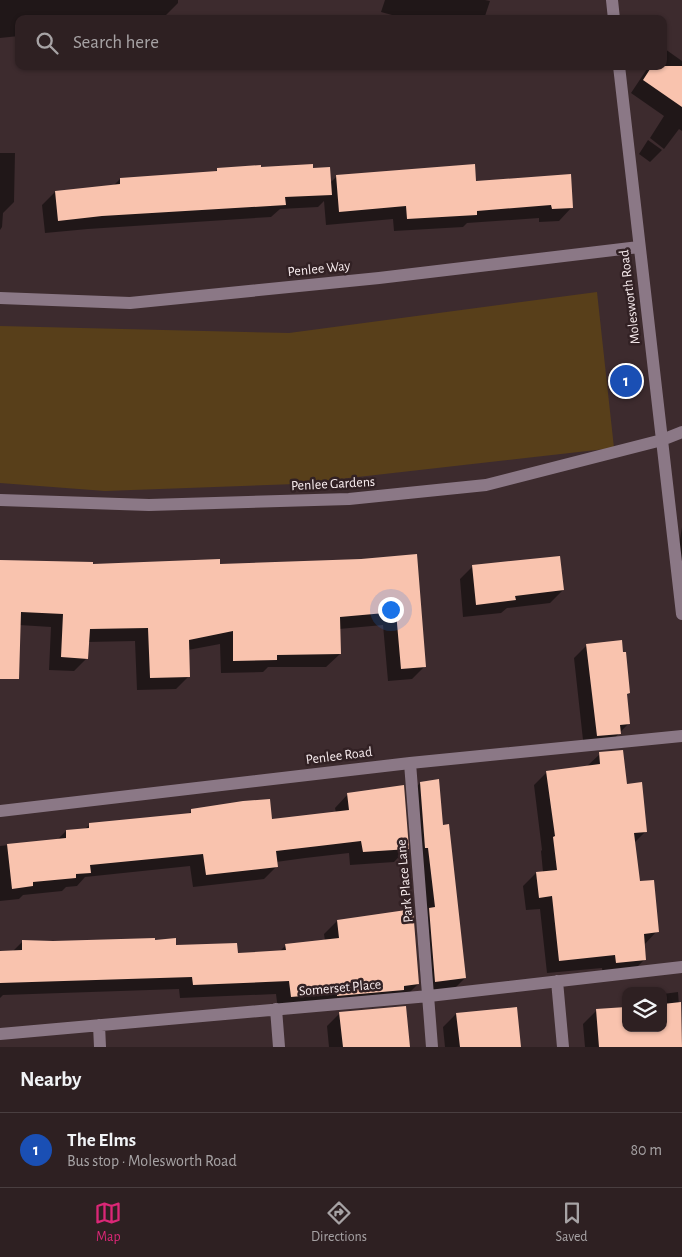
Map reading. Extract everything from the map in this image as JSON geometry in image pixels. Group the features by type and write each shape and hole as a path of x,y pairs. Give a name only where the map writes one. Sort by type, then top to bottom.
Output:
{"street":[{"path":"612,0 614,15"},
{"name":"Molesworth Road","path":"619,70 682,614"},
{"name":"Penlee Way","path":"0,298 130,303 379,278 639,247"},
{"name":"Penlee Gardens","path":"0,500 149,505 349,499 486,485 662,440 682,432"},
{"name":"Penlee Road","path":"0,811 410,763 682,736"},
{"name":"Park Place Lane","path":"410,763 432,1047"},
{"name":"Somerset Place","path":"0,1034 429,996 682,967"},
{"path":"557,981 563,1047"},
{"path":"276,1009 278,1047"},
{"path":"99,1025 100,1047"}],"shaded area":[{"path":"597,292 614,448 296,484 105,491 0,483 0,326 289,333"}],"building":[{"path":"667,66 682,66 682,107 643,80 649,70 667,70"},
{"path":"313,164 313,168 330,167 332,195 285,197 286,205 102,216 58,221 55,191 120,184 120,178 217,171 217,168"},
{"path":"475,164 476,181 571,174 573,208 552,209 551,205 477,211 477,215 407,219 406,206 339,212 336,175"},
{"path":"417,554 426,667 401,669 396,612 340,617 341,654 277,655 277,660 233,661 233,631 189,640 190,677 150,678 148,628 90,629 88,659 61,657 63,614 21,612 19,679 0,679 0,560 93,562 93,564 220,559 220,564 361,559"},
{"path":"560,556 564,590 515,596 516,600 476,605 472,565"},
{"path":"622,640 623,652 626,652 630,693 627,694 630,724 620,725 621,734 597,736 586,644"},
{"path":"623,750 627,784 642,782 647,832 634,833 640,881 654,880 659,932 644,934 646,960 616,963 615,955 559,961 552,896 539,898 536,872 557,870 553,837 555,836 546,771 600,764 599,752"},
{"path":"439,779 443,825 449,824 466,978 435,982 429,908 435,907 428,848 425,848 420,782"},
{"path":"404,785 409,849 363,852 361,841 276,851 278,867 206,875 203,854 90,865 91,873 76,874 76,878 33,882 33,886 12,889 7,844 66,838 66,830 89,828 89,823 191,813 191,809 243,801 270,799 272,819 349,810 347,793"},
{"path":"413,909 419,984 404,986 404,990 337,996 337,993 291,997 289,981 193,985 192,977 0,983 0,951 22,950 22,940 155,938 155,940 176,938 176,945 237,943 238,953 286,950 285,944 339,938 337,920"},
{"path":"681,1002 682,1047 599,1047 596,1009 622,1007 622,1032 667,1032 667,1004"},
{"path":"406,1006 410,1047 343,1047 339,1012"},
{"path":"517,1007 521,1047 460,1047 456,1013"}],"place":[{"name":"The Elms","path":"626,381"}]}
